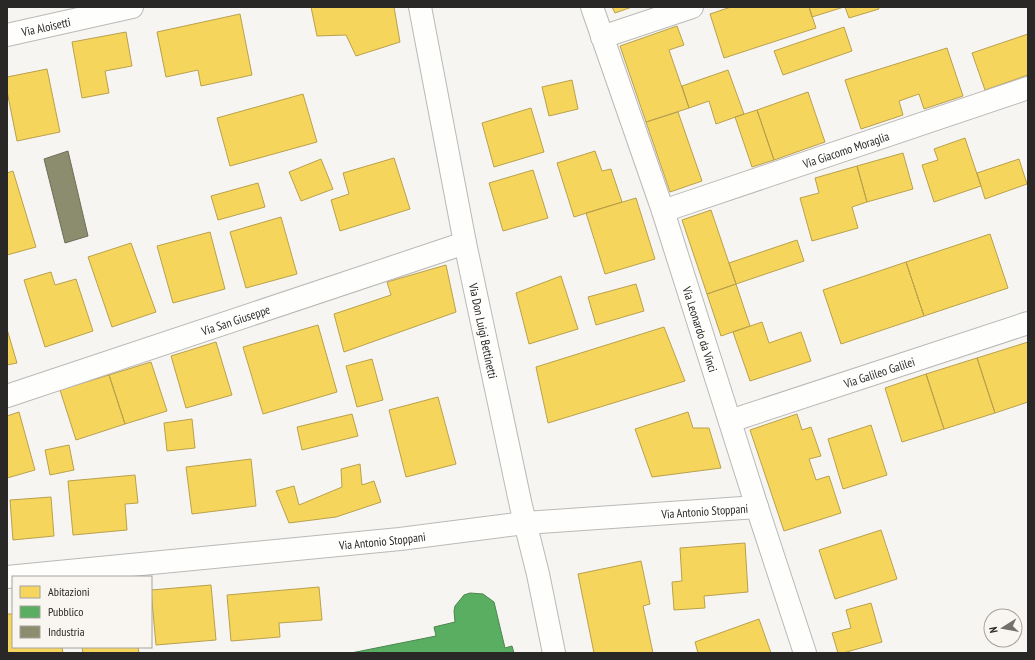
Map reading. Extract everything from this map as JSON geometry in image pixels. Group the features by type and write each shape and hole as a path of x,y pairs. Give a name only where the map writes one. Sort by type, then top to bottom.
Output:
{"street":[{"name":"Via Aloisetti","path":"7,35 51,16 132,7"},
{"name":"Via Don Luigi Bettinetti","path":"420,7 465,243 554,653"},
{"name":"Via Leonardo da Vinci","path":"592,7 663,211 805,653"},
{"path":"602,37 692,7"},
{"name":"Via Giacomo Moraglia","path":"663,211 1028,88"},
{"name":"Via San Giuseppe","path":"7,396 465,243"},
{"name":"Via Galileo Galilei","path":"730,421 1028,323"},
{"name":"Via Antonio Stoppani","path":"17,576 400,538 525,523 757,507"}],"building: Abitazioni":[{"path":"311,7 394,7 400,42 356,56 346,35 317,36"},
{"path":"612,7 632,7 615,13"},
{"path":"731,7 809,7 816,28 724,58 710,14"},
{"path":"809,7 844,7 812,17"},
{"path":"845,7 878,7 879,9 849,18"},
{"path":"240,14 252,75 201,86 198,70 166,77 157,32"},
{"path":"677,26 684,45 669,50 689,108 646,122 620,46"},
{"path":"844,27 852,51 783,75 774,51"},
{"path":"126,32 132,66 105,71 109,93 82,98 72,42"},
{"path":"1028,34 1028,75 985,90 972,53"},
{"path":"947,48 963,96 924,109 919,94 899,101 903,115 861,129 845,80"},
{"path":"47,69 60,132 17,141 7,91 7,77"},
{"path":"728,70 744,114 716,124 709,101 689,108 682,86"},
{"path":"572,80 578,109 549,116 542,87"},
{"path":"808,92 825,142 774,160 757,110"},
{"path":"303,94 317,142 230,166 217,118"},
{"path":"531,108 544,152 494,167 482,123"},
{"path":"757,110 774,160 752,167 735,117"},
{"path":"678,112 702,181 670,192 646,122"},
{"path":"965,138 981,186 934,202 922,165 938,160 934,149"},
{"path":"595,151 602,171 611,169 622,202 574,217 557,163"},
{"path":"903,153 913,189 867,202 857,166"},
{"path":"394,158 410,209 340,231 331,200 349,194 343,173"},
{"path":"321,159 333,189 301,201 289,172"},
{"path":"1019,159 1027,184 985,199 977,173"},
{"path":"857,166 867,202 852,207 858,228 812,241 800,198 819,193 815,178"},
{"path":"533,170 548,218 503,231 489,183"},
{"path":"13,171 36,247 7,255 7,173"},
{"path":"258,183 265,207 218,220 211,196"},
{"path":"636,198 655,259 605,274 586,213"},
{"path":"711,210 736,284 707,294 682,220"},
{"path":"281,217 297,274 246,288 230,232"},
{"path":"210,232 225,289 173,303 157,246"},
{"path":"990,234 1008,288 924,316 906,262"},
{"path":"797,240 804,261 736,284 729,263"},
{"path":"131,243 156,312 112,327 88,257"},
{"path":"906,262 924,316 841,344 823,290"},
{"path":"446,265 456,312 344,352 334,314 391,295 387,282"},
{"path":"51,272 55,285 76,279 93,331 45,347 24,280"},
{"path":"561,276 578,329 529,344 516,293"},
{"path":"636,284 644,311 596,325 588,297"},
{"path":"736,284 750,326 721,336 707,294"},
{"path":"762,322 769,343 801,332 811,361 750,381 733,332"},
{"path":"318,325 337,392 263,414 243,347"},
{"path":"664,327 685,381 548,423 536,367"},
{"path":"7,329 17,363 7,365"},
{"path":"216,342 232,395 186,408 171,356"},
{"path":"1028,342 1028,402 995,413 977,358"},
{"path":"977,358 995,413 944,429 926,374"},
{"path":"372,359 383,400 357,407 346,366"},
{"path":"151,362 167,411 125,424 109,375"},
{"path":"926,374 944,429 902,442 885,388"},
{"path":"109,375 125,424 76,440 60,390"},
{"path":"438,397 456,464 406,477 389,410"},
{"path":"19,412 35,470 7,478 7,416"},
{"path":"688,412 693,428 709,428 721,468 652,477 635,429"},
{"path":"352,414 358,436 302,450 297,427"},
{"path":"797,414 802,430 811,427 821,456 809,459 816,480 829,476 841,513 784,531 750,430"},
{"path":"192,419 195,448 167,451 164,423"},
{"path":"871,425 887,475 843,489 828,439"},
{"path":"69,445 74,470 50,475 45,450"},
{"path":"251,459 256,506 192,514 186,467"},
{"path":"360,464 362,485 374,481 381,502 336,517 289,523 276,491 294,486 299,505 342,487 341,469"},
{"path":"135,475 138,503 125,504 127,530 73,535 68,481"},
{"path":"51,497 54,536 13,540 10,500"},
{"path":"881,530 897,579 835,599 819,550"},
{"path":"745,543 748,592 704,596 705,608 674,610 672,582 682,581 680,548"},
{"path":"641,561 650,604 643,606 653,653 594,653 578,574"},
{"path":"211,585 216,640 156,645 152,590"},
{"path":"319,587 322,620 279,623 280,637 231,641 227,595"},
{"path":"871,603 882,642 843,653 838,653 832,633 851,628 846,610"},
{"path":"7,614 12,614 12,648 62,648 63,653 7,653"},
{"path":"759,619 771,653 698,653 695,642"},
{"path":"82,648 138,648 139,653 83,653"}],"building: Pubblico":[{"path":"470,593 483,594 494,602 505,648 512,646 514,653 351,653 436,636 434,627 455,622 455,606 464,595"}],"building: Industria":[{"path":"68,151 88,236 65,243 44,159"}]}
